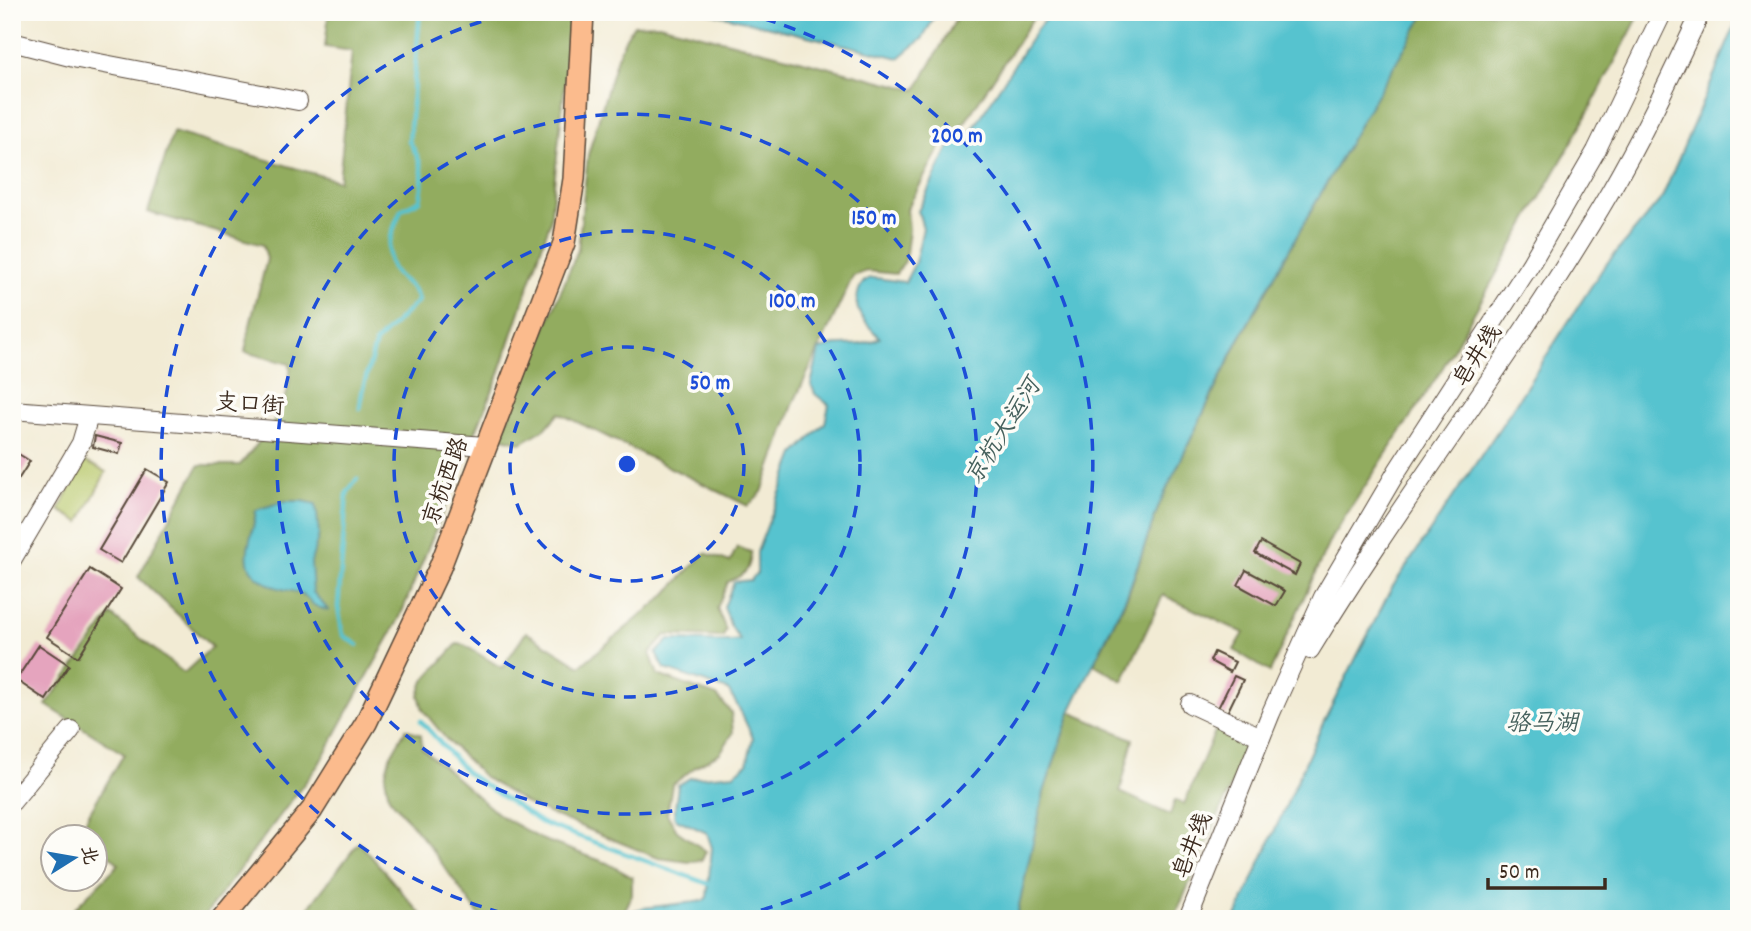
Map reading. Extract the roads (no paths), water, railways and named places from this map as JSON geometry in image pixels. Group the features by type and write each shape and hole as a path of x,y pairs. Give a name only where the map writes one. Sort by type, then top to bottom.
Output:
{"main road":[{"name":"京杭西路","path":"222,919 312,810 366,723 440,567 564,243 574,179 583,12"}],"street":[{"name":"皂井线","path":"1188,919 1271,713 1323,597 1397,471 1537,254 1596,151 1663,12"},
{"name":"皂井线","path":"1271,713 1325,625 1559,274 1610,192 1645,128 1701,12"},
{"path":"12,42 78,59 298,102"},
{"name":"支口街","path":"12,410 485,446"},
{"path":"12,560 81,443 89,416"},
{"path":"1190,704 1261,737"},
{"path":"12,803 71,730"}],"water":[{"path":"707,12 937,12 923,38 899,58"},
{"name":"京杭大运河","path":"1051,12 1426,12 1367,111 1238,341 1159,505 1127,595 1070,712 1044,792 1016,919 630,919 633,911 643,908 703,901 707,897 712,848 707,833 674,816 678,785 690,778 734,774 747,764 753,738 728,690 665,669 656,653 669,640 740,640 730,625 724,607 734,582 751,580 757,573 757,552 795,454 825,423 829,405 815,394 811,384 819,350 863,344 880,338 858,311 857,298 860,288 871,278 905,282 915,263 923,228 918,211 948,149 971,132 1037,29"},
{"name":"骆马湖","path":"1739,16 1739,919 1235,919 1323,723 1391,589 1603,268 1662,198"},
{"path":"285,501 316,504 319,534 311,562 313,592 329,611 316,606 302,594 275,587 261,580 248,564 247,554 256,510"}],"waterway":[{"path":"360,408 376,342 418,301 412,288 392,268 389,252 401,210 420,200 422,191 422,169 409,141 420,12"},
{"path":"357,479 347,493 338,607 343,635 358,645"},
{"path":"421,721 467,773 542,823 714,886"}]}
